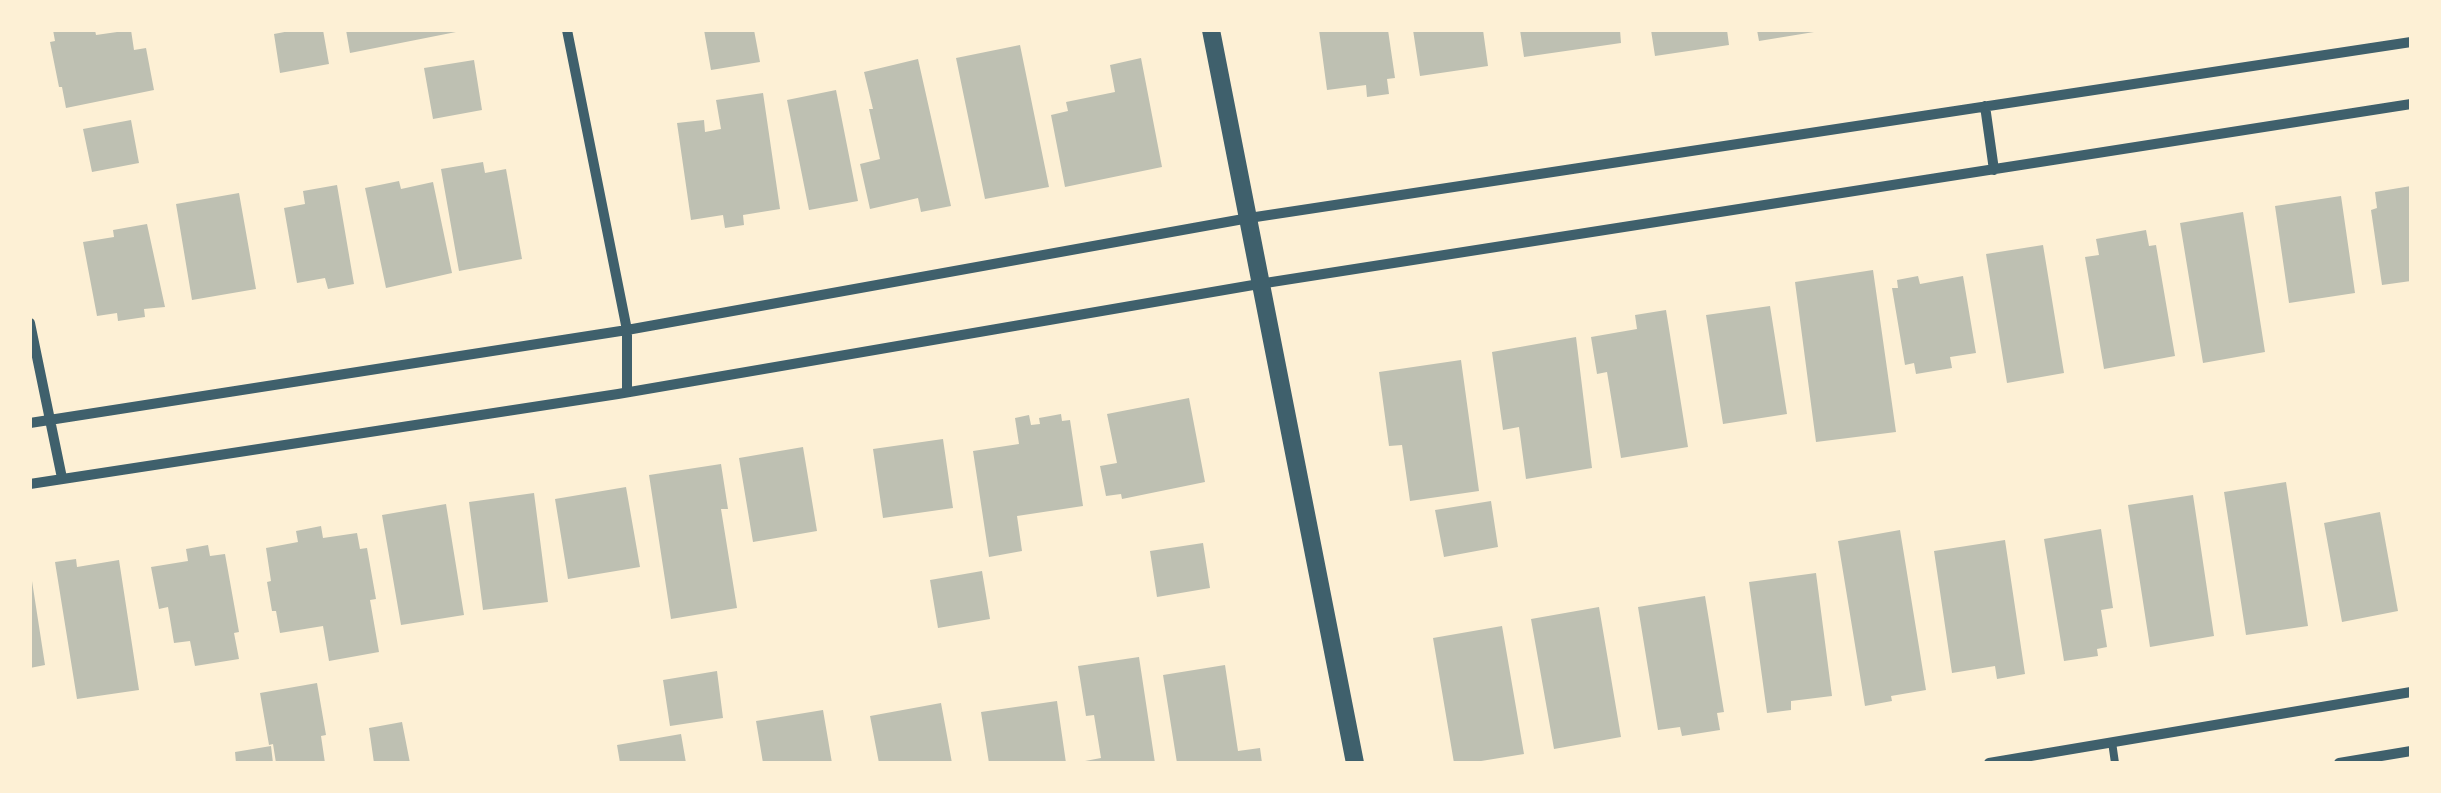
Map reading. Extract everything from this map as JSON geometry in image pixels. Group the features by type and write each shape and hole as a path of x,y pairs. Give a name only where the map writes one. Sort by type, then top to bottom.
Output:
{"street":[{"path":"567,30 627,330 628,392"},
{"path":"1211,30 1355,763"},
{"path":"30,423 627,330 1249,218 2411,42"},
{"path":"30,484 628,392 1260,284 2411,104"},
{"path":"1986,106 1994,170"},
{"path":"30,323 62,478"},
{"path":"1989,763 2411,692"},
{"path":"2339,763 2411,751"}],"lane":[{"path":"2112,742 2115,763"}],"building":[{"path":"53,30 95,30 96,35 131,30 134,50 146,48 154,90 66,108 50,42 55,41"},
{"path":"323,30 329,64 280,73 274,34"},
{"path":"346,30 456,30 456,32 350,53"},
{"path":"704,30 754,30 760,62 711,70"},
{"path":"1319,30 1388,30 1395,78 1387,79 1389,94 1367,97 1366,85 1327,90"},
{"path":"1413,30 1483,30 1488,66 1420,76"},
{"path":"1520,30 1620,30 1621,43 1524,57"},
{"path":"1651,30 1727,30 1729,45 1655,56"},
{"path":"1757,30 1814,30 1814,32 1759,41"},
{"path":"1020,45 1049,187 985,199 956,58"},
{"path":"1141,58 1162,167 1065,187 1051,115 1068,111 1066,102 1115,92 1110,65"},
{"path":"918,59 951,206 921,212 918,198 870,209 860,164 880,159 864,72"},
{"path":"474,60 482,110 433,119 424,68"},
{"path":"836,90 858,201 809,210 787,100"},
{"path":"763,93 780,209 743,215 744,225 725,228 723,215 691,220 677,123 704,120 705,132 721,129 716,100"},
{"path":"131,120 139,163 92,172 83,129"},
{"path":"483,162 485,173 506,169 522,259 459,271 441,169"},
{"path":"399,181 401,189 433,182 452,273 386,288 365,188"},
{"path":"337,185 354,284 328,289 325,278 297,283 284,208 305,204 303,191"},
{"path":"2411,186 2411,281 2382,285 2371,210 2377,208 2375,192"},
{"path":"239,193 256,289 192,300 176,204"},
{"path":"2341,196 2355,293 2289,303 2275,206"},
{"path":"2243,212 2265,352 2203,363 2180,223"},
{"path":"147,224 165,307 144,309 145,317 118,321 117,313 97,316 83,242 114,237 113,230"},
{"path":"2146,230 2149,246 2156,245 2175,356 2104,369 2085,257 2099,255 2096,239"},
{"path":"2043,245 2064,373 2007,383 1986,254"},
{"path":"1873,270 1896,432 1816,442 1795,282"},
{"path":"1918,276 1920,284 1963,276 1976,353 1950,357 1952,368 1916,374 1914,363 1905,365 1892,288 1898,288 1897,280"},
{"path":"1770,306 1787,414 1723,424 1706,315"},
{"path":"1666,310 1688,447 1621,458 1607,372 1597,374 1591,337 1637,329 1635,315"},
{"path":"1576,337 1592,468 1526,479 1519,427 1503,430 1492,352"},
{"path":"1461,360 1479,491 1410,501 1402,445 1389,446 1379,372"},
{"path":"1189,398 1205,482 1122,499 1121,494 1106,496 1100,466 1117,463 1107,414"},
{"path":"1061,414 1062,421 1070,420 1083,506 1017,516 1022,551 989,557 973,451 1019,444 1015,418 1029,415 1031,425 1040,424 1039,418"},
{"path":"943,439 953,508 883,518 873,449"},
{"path":"803,447 817,531 753,542 739,458"},
{"path":"721,464 728,509 721,509 737,608 671,619 649,475"},
{"path":"2286,482 2308,626 2246,635 2224,492"},
{"path":"626,487 640,567 568,579 555,499"},
{"path":"534,493 548,602 483,610 469,502"},
{"path":"2193,495 2214,636 2150,647 2128,505"},
{"path":"1491,501 1498,547 1444,557 1435,510"},
{"path":"446,504 464,615 401,625 382,515"},
{"path":"2380,512 2398,611 2342,622 2324,523"},
{"path":"321,526 323,538 357,533 360,549 367,548 376,599 370,600 379,652 329,661 323,626 280,633 267,582 271,581 266,548 298,542 296,531"},
{"path":"2101,529 2113,608 2101,610 2107,647 2097,649 2098,656 2064,661 2044,539"},
{"path":"1900,530 1926,690 1891,696 1892,701 1865,706 1838,541"},
{"path":"2005,540 2025,674 1997,679 1995,666 1952,673 1934,551"},
{"path":"1203,543 1210,588 1157,597 1150,551"},
{"path":"208,545 210,556 225,554 239,632 234,633 239,659 195,666 190,641 174,643 168,607 159,609 151,567 188,561 186,549"},
{"path":"76,559 77,567 119,560 139,690 77,699 55,562"},
{"path":"982,571 990,619 938,628 930,580"},
{"path":"1816,573 1832,696 1791,701 1791,710 1767,713 1749,582"},
{"path":"30,581 45,665 30,668"},
{"path":"1705,596 1724,712 1717,713 1720,730 1682,736 1680,727 1658,730 1638,607"},
{"path":"1599,607 1621,737 1554,749 1531,619"},
{"path":"1502,626 1524,754 1454,763 1433,638"},
{"path":"1139,657 1155,763 1085,763 1101,758 1094,715 1086,716 1078,666"},
{"path":"1225,665 1238,751 1260,748 1262,763 1177,763 1163,675"},
{"path":"717,671 723,718 670,726 663,680"},
{"path":"317,683 326,735 321,736 325,763 276,763 260,693"},
{"path":"1057,701 1066,763 989,763 981,712"},
{"path":"941,703 952,763 879,763 870,716"},
{"path":"823,710 832,763 763,763 756,721"},
{"path":"402,722 410,763 374,763 369,728"},
{"path":"681,734 686,763 620,763 617,745"},
{"path":"271,746 273,763 236,763 235,752"}]}
